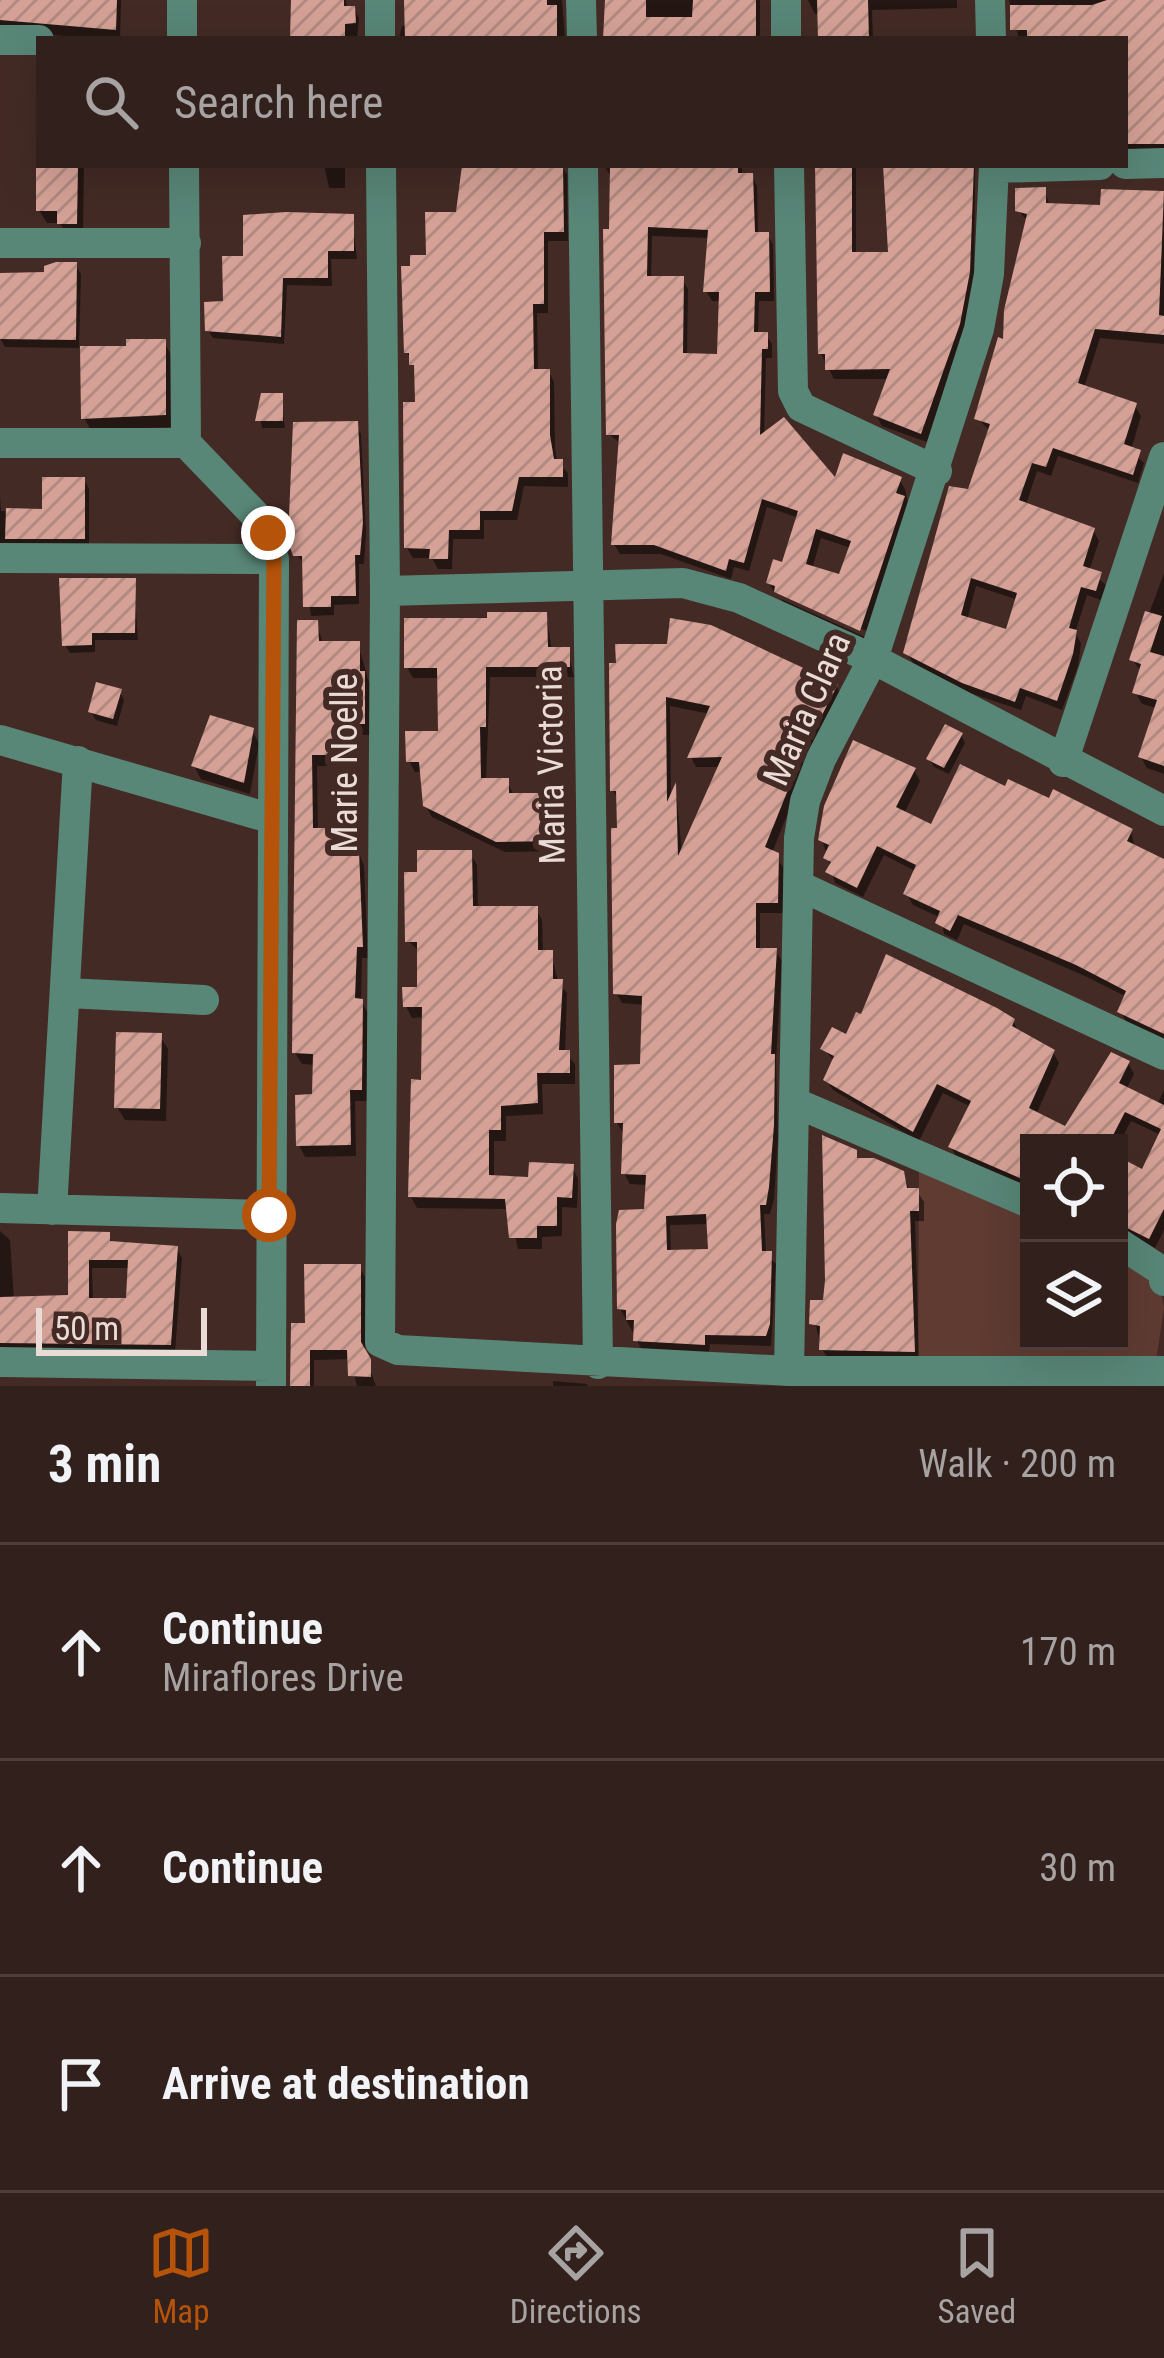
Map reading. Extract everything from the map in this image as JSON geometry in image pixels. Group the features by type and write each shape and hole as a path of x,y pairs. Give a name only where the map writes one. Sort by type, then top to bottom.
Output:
{"street":[{"path":"182,0 182,36"},
{"path":"380,0 380,36"},
{"path":"581,0 582,36"},
{"path":"786,0 786,36"},
{"path":"990,0 991,36"},
{"path":"0,40 36,40"},
{"path":"1128,164 1164,163"},
{"path":"0,1362 271,1376 274,559 260,520 186,443 184,168"},
{"name":"Marie Noelle","path":"382,168 385,591 380,1342 398,1351 598,1364"},
{"name":"Maria Victoria","path":"583,168 598,1364"},
{"path":"789,168 793,391 800,407 937,471"},
{"name":"Maria Clara","path":"790,1371 802,887 799,838 805,801 873,659 937,471 982,310 994,168"},
{"path":"0,243 185,243"},
{"path":"0,443 186,443"},
{"path":"1063,762 1164,458"},
{"path":"0,558 274,559"},
{"path":"385,591 683,583 739,598 873,659 1164,811"},
{"path":"0,740 273,819"},
{"path":"52,1210 78,761"},
{"path":"802,887 1164,1055"},
{"path":"68,993 204,1000"},
{"path":"796,1103 1020,1200"},
{"path":"0,1208 269,1215"},
{"path":"1128,1249 1162,1270 1164,1281"},
{"path":"598,1364 790,1371 1162,1362"}],"shaded area":[{"path":"919,1161 1020,1205 1020,1350 1128,1350 1128,1254 1158,1272 1164,1308 1155,1367 918,1361"}],"building":[{"path":"0,0 117,0 116,30 0,20"},
{"path":"291,0 344,0 344,6 355,6 356,23 345,24 345,36 290,36"},
{"path":"404,0 547,0 547,5 557,5 557,36 405,36"},
{"path":"605,0 646,0 646,17 692,17 693,0 756,0 756,36 603,36"},
{"path":"817,0 868,0 869,36 818,36"},
{"path":"1107,0 1164,0 1164,144 1128,144 1128,36 1027,36 1027,30 1010,30 1010,5 1092,5"},
{"path":"36,168 78,168 77,224 57,224 57,211 36,211"},
{"path":"462,168 563,168 564,232 544,232 544,304 533,304 534,369 550,369 550,435 554,459 563,459 563,477 519,477 512,511 480,511 480,530 449,530 448,559 429,559 430,549 404,548 403,402 415,402 414,365 409,365 409,353 404,353 401,266 410,266 410,255 426,255 425,212 456,212"},
{"path":"610,168 738,168 738,173 753,173 755,232 769,232 770,292 755,292 754,332 768,332 768,349 762,349 760,435 784,417 835,477 843,453 902,477 896,493 905,496 860,631 774,592 775,586 766,583 773,559 782,562 798,511 762,499 744,563 729,559 726,571 654,545 611,545 619,435 606,435 603,229 609,229","holes":["648,227 708,230 703,292 719,292 717,354 683,353 684,276 647,276","816,529 851,541 839,574 806,564"]},
{"path":"815,168 852,168 852,252 888,252 883,168 974,168 970,272 960,324 921,434 873,415 890,369 825,370 825,354 818,354"},
{"path":"1046,187 1046,203 1100,205 1101,189 1164,191 1159,315 1164,316 1164,335 1095,329 1078,383 1137,403 1124,444 1141,450 1133,475 1053,448 1046,467 1032,463 1019,500 1095,528 1083,566 1102,572 1096,591 1081,587 1069,628 1077,630 1073,654 1057,701 1020,688 1015,702 962,683 903,653 949,486 968,489 990,424 974,419 998,337 1003,339 1004,310 1027,214 1015,211 1015,188","holes":["971,578 1017,593 1006,629 961,615"]},
{"path":"354,214 354,251 328,251 328,278 283,278 281,337 205,331 204,302 223,301 222,256 243,256 243,215"},
{"path":"77,262 76,340 0,339 0,273 44,272 44,266"},
{"path":"126,339 166,339 166,415 81,419 80,346 126,346"},
{"path":"261,393 283,393 283,421 255,421"},
{"path":"358,421 363,522 360,555 355,555 356,596 331,596 331,607 303,607 302,556 293,556 288,541 293,422"},
{"path":"42,477 85,477 85,539 5,539 6,508 42,509"},
{"path":"59,578 136,578 135,633 92,633 92,645 62,646"},
{"path":"1145,611 1162,616 1150,652 1164,656 1164,766 1138,757 1157,700 1132,693 1141,664 1129,660"},
{"path":"487,612 547,612 548,647 570,647 570,667 486,667 486,727 480,727 481,778 509,778 509,793 561,793 561,841 496,842 423,806 419,762 406,762 405,731 438,731 437,668 404,668 404,618 487,618"},
{"path":"670,618 711,625 838,684 804,750 765,847 779,853 778,903 756,903 756,948 777,948 771,1054 775,1054 774,1125 766,1205 760,1205 762,1251 772,1251 770,1324 766,1336 705,1335 705,1345 633,1341 634,1320 626,1320 626,1310 617,1309 619,1210 644,1209 646,1175 621,1174 623,1123 614,1123 614,1065 640,1064 642,996 613,994 611,828 617,828 616,791 610,791 609,663 616,663 615,644 667,644","holes":["666,697 710,706 687,758 722,757 678,856 676,782 667,802","706,1214 708,1249 667,1250 666,1216"]},
{"path":"297,620 318,620 319,641 360,641 360,671 365,671 365,724 334,724 334,755 312,755 313,828 352,828 352,851 359,851 363,947 357,947 355,998 363,999 362,1090 350,1090 351,1145 296,1146 295,1095 312,1094 313,1054 292,1053"},
{"path":"96,682 122,689 113,719 88,712"},
{"path":"210,715 254,728 244,783 191,766"},
{"path":"945,724 963,733 944,768 926,759"},
{"path":"853,740 916,768 896,807 931,824 960,764 1005,786 1008,779 1049,798 1053,789 1133,829 1127,841 1164,859 1164,1034 1117,1012 1126,991 1076,965 958,915 950,931 935,923 940,911 903,894 916,865 877,846 857,888 825,872 831,862 823,858 829,845 818,840 824,806"},
{"path":"417,850 472,850 473,906 538,906 538,950 553,950 553,979 563,979 559,1050 570,1050 570,1073 537,1073 538,1103 501,1106 501,1130 489,1130 489,1175 528,1177 529,1162 574,1164 572,1198 557,1197 557,1226 537,1226 537,1238 509,1238 505,1199 408,1197 411,1079 421,1080 422,1007 403,1007 402,987 417,987 417,942 405,942 404,872 417,872"},
{"path":"886,954 997,1008 1015,1019 1012,1026 1055,1050 1029,1108 1065,1126 1111,1052 1130,1061 1119,1083 1164,1105 1164,1209 1149,1239 1128,1228 1128,1162 1142,1169 1161,1129 1125,1112 1114,1134 1020,1134 1020,1178 948,1147 971,1101 937,1084 913,1132 823,1080 834,1056 820,1049 832,1027 846,1034 856,1012 861,1014"},
{"path":"116,1032 162,1033 160,1109 114,1108"},
{"path":"822,1135 857,1150 857,1158 874,1158 904,1171 907,1188 919,1188 919,1211 910,1211 915,1352 819,1350 820,1326 809,1324 810,1300 823,1300 825,1280"},
{"path":"68,1231 110,1232 110,1241 178,1246 171,1345 0,1343 0,1297 68,1295","holes":["89,1260 128,1260 126,1298 89,1298"]},
{"path":"304,1264 361,1264 361,1342 371,1359 371,1377 348,1376 347,1350 310,1350 310,1386 290,1386 291,1323 305,1323"}],"route":[{"path":"268,533 274,559 269,1215"}]}
